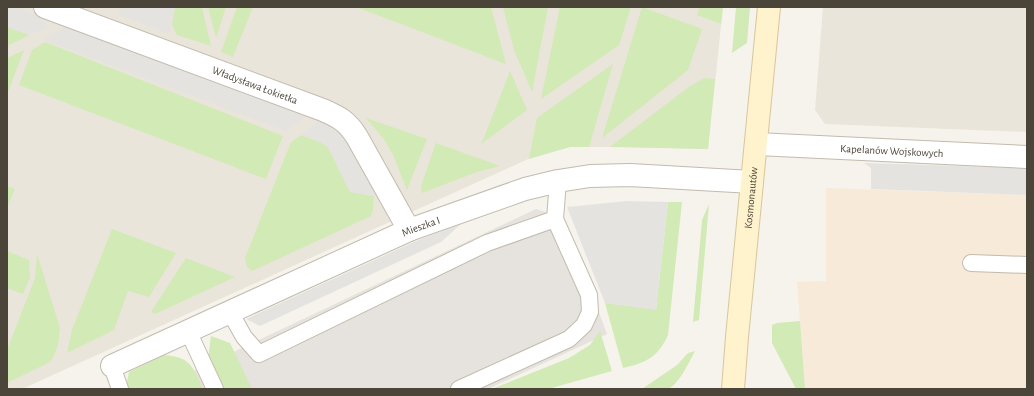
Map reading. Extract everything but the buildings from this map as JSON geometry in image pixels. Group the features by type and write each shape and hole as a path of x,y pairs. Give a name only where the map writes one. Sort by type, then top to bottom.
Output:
{"street":[{"name":"Władysława Łokietka","path":"45,7 323,110 344,120 357,137 409,230"},
{"name":"Kosmonautów","path":"733,389 769,7"},
{"name":"Kapelanów Wojskowych","path":"756,144 1027,157"},
{"name":"Mieszka I","path":"112,366 409,230 525,189 558,181 590,176 630,175 752,182"}],"lane":[{"path":"459,389 569,339 584,325 590,312 589,295 555,219 558,181"},
{"path":"230,312 244,336 259,354 486,243 555,219"},
{"path":"971,263 1027,264"},
{"path":"188,331 215,389"},
{"path":"112,366 120,389"}],"shaded area":[{"path":"7,7 723,7 708,149 570,147 535,156 22,389 7,389"},
{"path":"7,7 16,7 41,16 48,27 30,35 7,27"},
{"path":"121,7 175,7 170,34 118,15"},
{"path":"823,7 1027,7 1027,132 825,124 815,110"},
{"path":"72,23 311,113 286,131 43,40"},
{"path":"323,118 337,123 382,197 350,192 328,147 320,142 301,135"},
{"path":"864,163 1027,168 1027,195 871,189 871,169"},
{"path":"826,188 1027,195 1027,389 805,389 797,282 826,281"},
{"path":"627,201 668,202 656,310 605,303 567,207"},
{"path":"536,209 564,218 607,334 488,389 155,389"},
{"path":"461,224 441,242 260,326 246,319 416,241"}],"green space":[{"path":"175,7 202,7 211,46 177,35 172,25"},
{"path":"208,7 226,7 216,38"},
{"path":"237,7 253,7 233,57 221,52"},
{"path":"356,7 491,7 506,64"},
{"path":"503,7 548,7 532,92 514,50"},
{"path":"560,7 631,7 619,45 541,99"},
{"path":"642,7 702,29 688,70 602,138"},
{"path":"700,7 723,7 721,24 697,15"},
{"path":"736,7 750,7 747,43 732,53"},
{"path":"7,27 30,35 7,46"},
{"path":"45,42 283,136 266,179 19,85 32,50"},
{"path":"24,50 7,95 7,58"},
{"path":"613,64 589,147 570,147 529,159 537,118"},
{"path":"510,71 527,110 481,144 485,135"},
{"path":"705,78 715,79 708,149 610,147 690,86"},
{"path":"366,118 427,139 407,190 394,157 384,139"},
{"path":"301,135 320,142 328,147 350,192 374,196 371,216 252,271 247,267 245,258 291,142"},
{"path":"436,143 500,166 477,172 422,193 421,186"},
{"path":"7,186 15,189 7,208"},
{"path":"668,202 682,202 668,335 660,349 650,358 638,364 623,368 605,303 656,309"},
{"path":"709,204 699,320 693,322 702,220"},
{"path":"112,229 176,253 149,297 128,291 114,330 67,353 72,330"},
{"path":"7,251 29,260 30,277 23,294 7,288"},
{"path":"37,254 60,328 58,345 53,358 48,363 7,383 7,350 35,278"},
{"path":"186,258 235,277 155,314 151,312"},
{"path":"800,321 805,389 796,389 772,343 772,325 777,323"},
{"path":"600,331 612,371 548,389 492,389 569,358 590,345"},
{"path":"211,336 230,343 252,389 221,389 208,360"},
{"path":"695,351 683,373 671,387 661,390 642,389 677,365 688,353"},
{"path":"164,355 180,358 190,364 203,389 128,389 126,386 129,372"}]}
